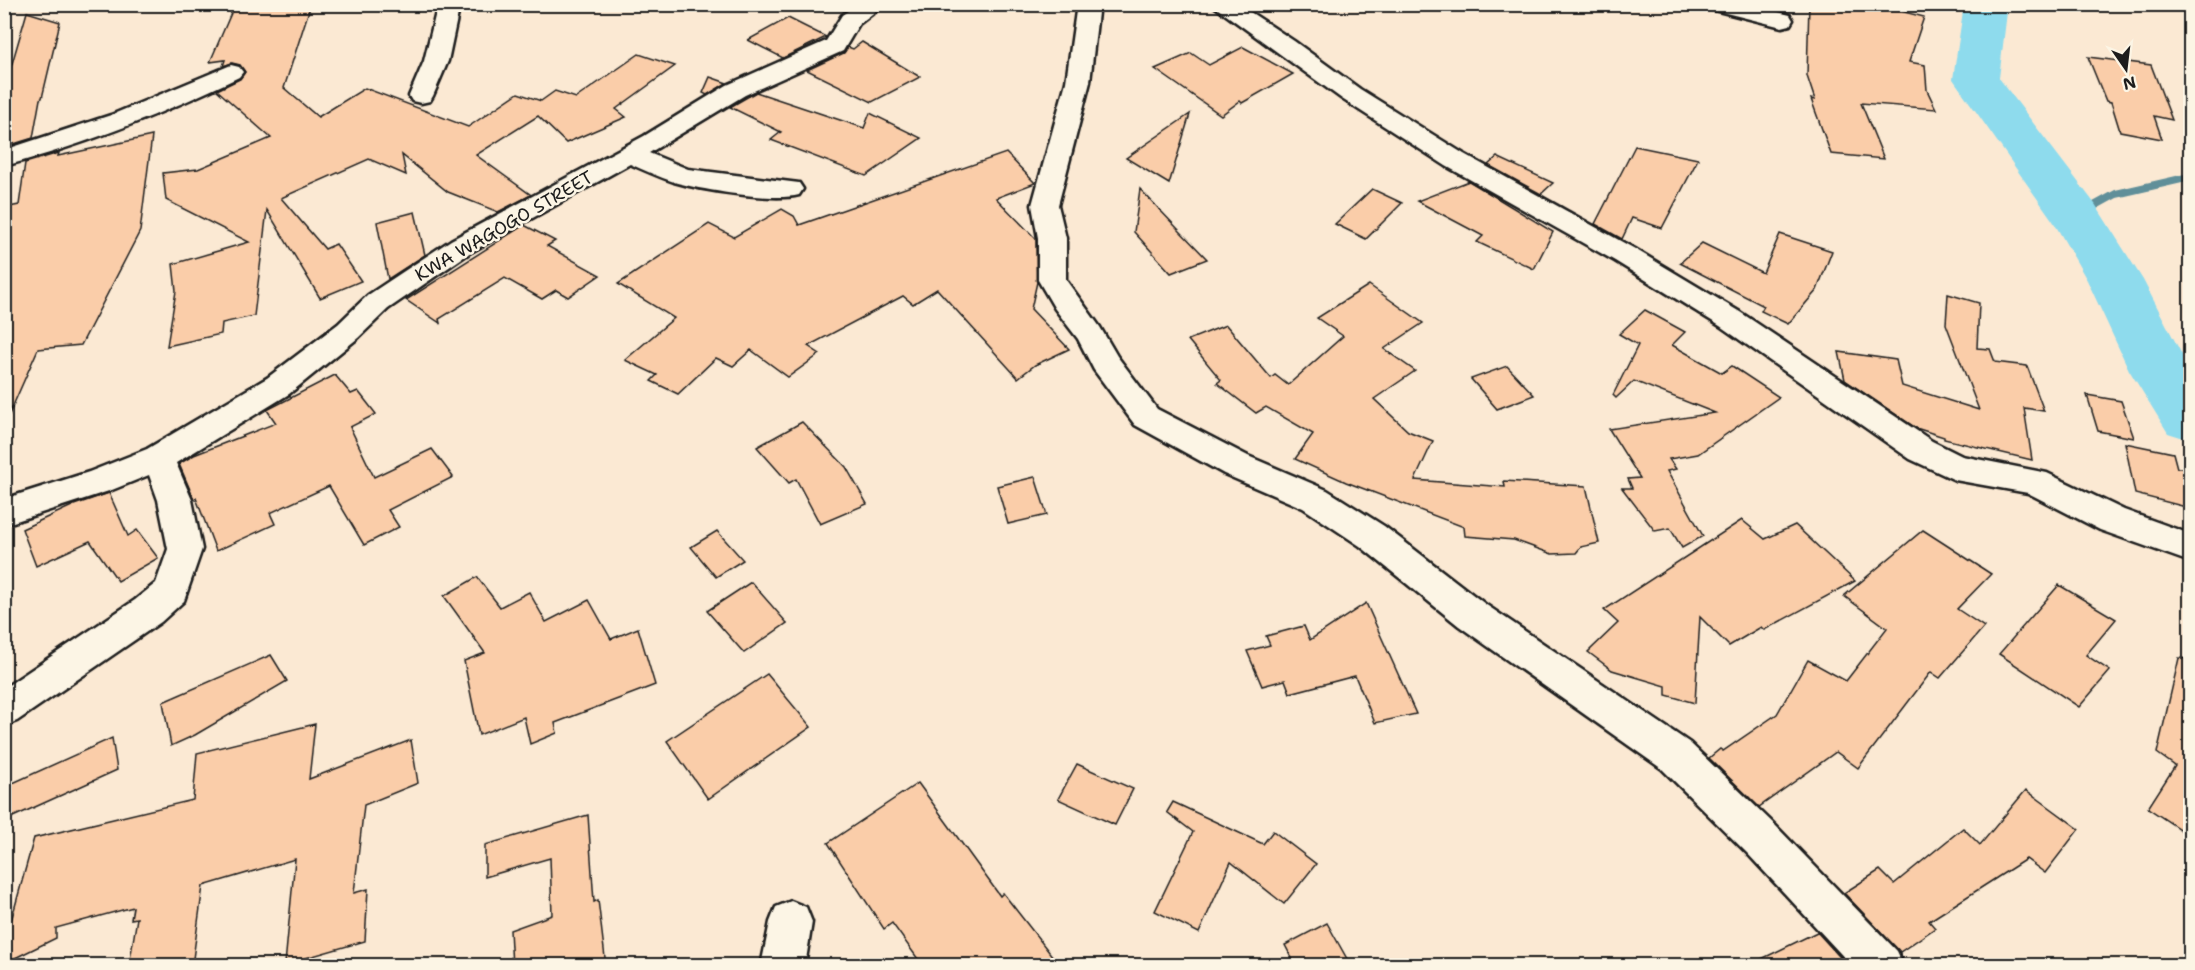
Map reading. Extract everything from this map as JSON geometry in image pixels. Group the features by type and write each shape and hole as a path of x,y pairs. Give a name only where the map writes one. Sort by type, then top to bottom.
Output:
{"street":[{"path":"421,96 436,61 449,4"},
{"name":"KWA WAGOGO STREET","path":"4,512 100,481 158,458 278,386 348,331 378,302 470,241 628,154 736,90 835,46 850,20 874,4"},
{"path":"1088,4 1078,82 1045,206 1052,238 1052,280 1065,302 1090,334 1105,362 1146,417 1206,450 1315,499 1372,536 1472,615 1676,756 1761,839 1882,966"},
{"path":"1222,4 1286,46 1351,94 1455,160 1625,255 1730,319 1921,450 1955,467 2035,482 2112,520 2190,548"},
{"path":"1718,4 1782,21"},
{"path":"4,158 78,137 147,110 231,72"},
{"path":"628,154 682,176 736,185 790,189"},
{"path":"4,709 148,611 171,591 185,549 175,500 158,458"},
{"path":"783,966 791,922"}],"building":[{"path":"235,4 311,4 284,88 318,117 365,88 468,127 518,93 541,101 555,91 576,98 639,54 675,66 616,109 626,117 566,143 538,116 476,155 531,195 498,212 448,192 402,155 406,175 369,159 281,198 325,249 336,244 361,281 320,298 267,210 254,316 222,323 221,334 167,346 176,291 173,264 249,242 166,200 163,173 198,169 271,138 217,90 240,79 245,72 240,65 232,63 223,66 225,60 210,62"},
{"path":"1809,4 1900,4 1900,11 1924,17 1909,62 1925,65 1927,90 1936,109 1861,103 1884,159 1831,154 1811,99 1815,100 1807,76"},
{"path":"27,12 60,22 40,99 33,138 4,147 4,91"},
{"path":"788,18 826,37 783,58 748,40"},
{"path":"862,42 920,77 872,102 807,70 844,53 848,47 853,49"},
{"path":"1243,47 1293,74 1242,103 1240,101 1221,115 1155,69 1191,53 1209,65"},
{"path":"2088,57 2151,65 2172,120 2154,116 2162,139 2120,131 2111,102 2106,101"},
{"path":"710,77 727,83 707,95 703,93"},
{"path":"756,92 864,128 870,113 921,138 866,176 771,140 781,132 730,107"},
{"path":"1190,114 1169,184 1126,158"},
{"path":"152,136 140,231 81,345 38,349 4,426 4,208 19,205 25,163 59,153 58,156"},
{"path":"1635,146 1698,159 1662,228 1632,218 1622,239 1595,224"},
{"path":"1006,153 1035,183 996,198 1036,239 1037,282 1031,309 1069,349 1035,365 1018,378 937,289 913,304 903,296 808,346 820,354 788,377 751,350 733,366 716,358 678,394 651,381 657,375 625,360 674,318 618,284 709,224 734,237 782,209 794,216 799,225"},
{"path":"1497,157 1553,183 1541,194 1488,165"},
{"path":"1469,181 1553,232 1534,269 1477,242 1483,236 1417,201"},
{"path":"1140,189 1207,259 1171,273 1134,232"},
{"path":"1372,189 1402,203 1366,239 1335,224"},
{"path":"415,212 425,255 388,279 377,222"},
{"path":"524,225 555,241 547,246 600,275 568,297 556,290 542,299 505,278 439,319 440,323 406,300"},
{"path":"1780,234 1832,251 1817,290 1788,324 1761,311 1764,306 1680,263 1702,243 1763,273"},
{"path":"1369,285 1423,323 1384,349 1415,371 1374,399 1408,431 1433,441 1415,480 1505,487 1504,481 1586,486 1599,543 1581,547 1576,553 1552,554 1514,540 1465,536 1464,527 1346,482 1295,459 1313,434 1266,407 1256,413 1217,383 1221,380 1188,340 1226,325 1271,378 1275,375 1288,385 1343,336 1317,318"},
{"path":"1948,294 1979,303 1977,348 1990,349 1995,362 2027,366 2044,411 2024,408 2032,460 1944,439 1944,437 1916,428 1845,380 1839,352 1896,360 1902,386 1979,410 1946,324"},
{"path":"1645,310 1685,332 1672,345 1722,373 1732,366 1779,397 1698,454 1669,459 1676,469 1667,471 1703,536 1682,548 1670,528 1655,531 1622,488 1632,488 1628,479 1640,478 1609,429 1715,413 1634,381 1616,398 1613,395 1638,345 1619,334"},
{"path":"1507,366 1534,395 1497,409 1471,379"},
{"path":"335,375 351,394 358,391 376,414 350,427 374,477 432,449 453,477 388,510 399,527 364,545 329,486 270,513 275,524 216,551 196,498 194,499 179,464 194,455 276,423 267,410"},
{"path":"2087,395 2121,401 2134,438 2098,431"},
{"path":"802,422 846,467 867,504 820,524 796,479 789,483 757,447"},
{"path":"2125,443 2173,453 2177,468 2190,468 2190,508 2135,494"},
{"path":"1035,477 1047,515 1008,524 997,486"},
{"path":"109,493 128,536 137,530 158,558 118,581 90,541 36,566 22,529 74,505"},
{"path":"1742,520 1765,539 1795,525 1855,581 1764,630 1761,627 1729,646 1700,617 1695,703 1666,695 1666,686 1612,670 1588,652 1618,623 1604,610"},
{"path":"1923,530 1991,574 1957,609 1984,627 1940,678 1931,672 1858,768 1836,752 1759,807 1709,758 1777,714 1808,660 1846,681 1887,628 1844,596"},
{"path":"717,531 743,560 716,577 691,547"},
{"path":"477,577 500,607 529,592 546,622 589,600 611,639 638,628 655,685 555,723 557,733 530,744 524,717 479,735 464,661 485,653 444,596"},
{"path":"751,582 787,623 744,653 707,611"},
{"path":"2059,585 2116,619 2086,655 2110,671 2079,707 1999,654"},
{"path":"1366,603 1416,714 1375,723 1355,676 1290,693 1285,680 1262,686 1247,651 1270,645 1266,636 1304,626 1310,640"},
{"path":"271,655 287,681 195,735 171,746 163,702"},
{"path":"2179,658 2190,659 2190,836 2148,808 2175,766 2157,753"},
{"path":"767,674 811,727 708,799 667,741"},
{"path":"315,724 309,779 411,740 418,783 364,805 354,893 368,889 365,941 285,964 295,859 203,886 192,966 129,966 137,918 131,919 133,907 56,928 56,938 11,960 8,923 11,921 34,838 193,800 197,753"},
{"path":"112,738 117,770 4,821 4,787"},
{"path":"1077,764 1133,789 1115,825 1058,799"},
{"path":"918,783 1000,896 1003,893 1060,966 923,966 892,923 884,929 828,843"},
{"path":"2026,790 2079,829 2045,873 2026,859 1929,921 1935,928 1900,952 1844,893 1880,870 1894,884 1963,828 1980,845"},
{"path":"1173,802 1263,844 1273,831 1316,864 1284,904 1231,862 1199,933 1155,911 1193,832 1167,812"},
{"path":"588,815 594,902 598,900 606,966 512,966 510,930 552,915 550,858 485,877 485,845"},
{"path":"1327,923 1351,966 1296,966 1285,945"},
{"path":"1817,932 1848,966 1747,966"}],"waterway":[{"path":"1986,4 1976,79 2076,216 2115,280 2159,370 2190,417"},
{"path":"2076,216 2116,194 2190,177"}]}
